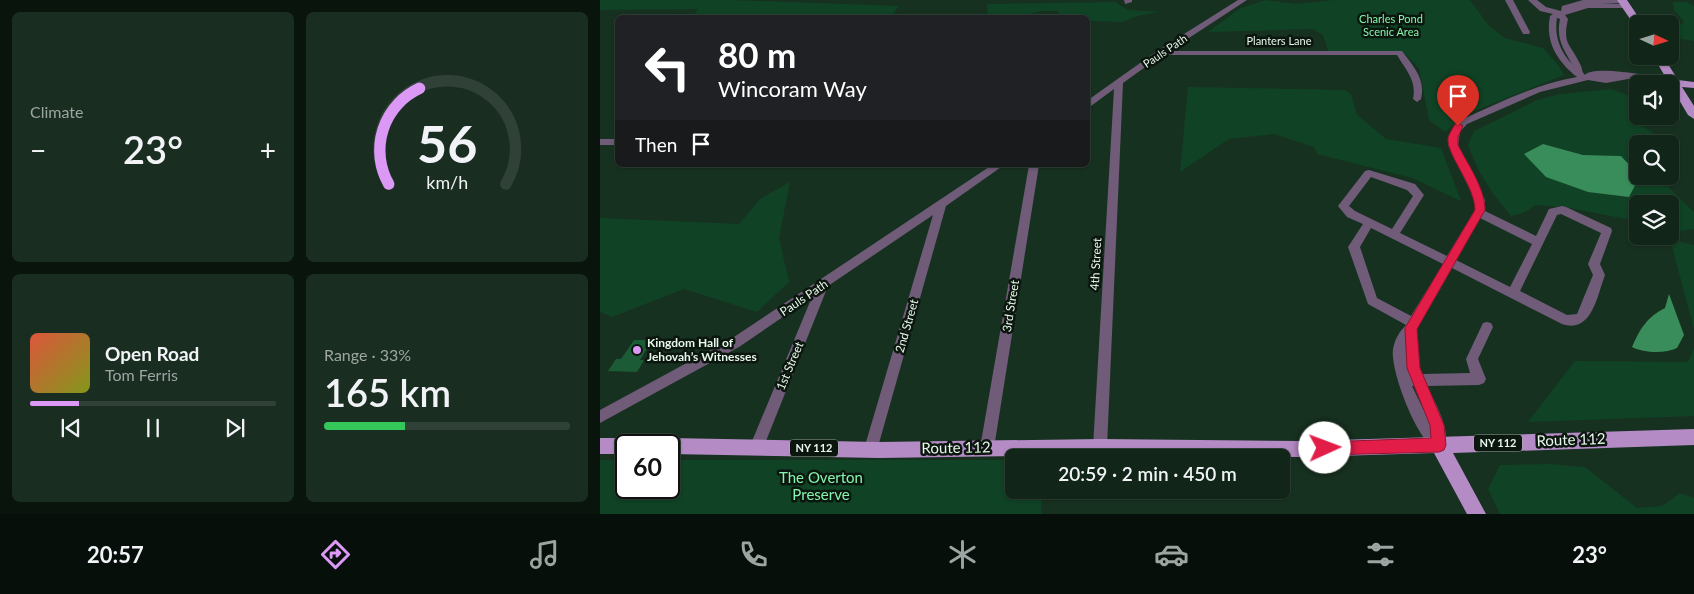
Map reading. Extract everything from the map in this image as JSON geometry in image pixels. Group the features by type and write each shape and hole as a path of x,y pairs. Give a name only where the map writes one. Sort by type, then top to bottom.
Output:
{"main road":[{"path":"1624,2 1632,15"},
{"path":"1679,82 1694,85"},
{"path":"1679,88 1694,115"},
{"name":"Route 112","path":"680,446 757,446 871,450 1100,447 1303,449 1694,437"},
{"path":"1439,445 1477,514"},
{"path":"600,446 615,446"}],"street":[{"name":"Pauls Path","path":"1090,103 1160,53 1244,0"},
{"path":"1509,0 1526,32"},
{"path":"1532,0 1543,9 1563,14 1588,6 1624,2"},
{"path":"1540,0 1552,10"},
{"path":"1563,14 1564,19 1561,31 1564,43 1583,76"},
{"name":"Planters Lane","path":"1160,53 1399,53 1418,82 1420,90 1417,99"},
{"path":"1439,445 1424,426 1404,380 1400,353 1403,338 1479,213 1480,200 1453,145 1453,137 1458,126 1533,91 1562,81 1592,74 1614,74 1629,77"},
{"name":"4th Street","path":"1100,447 1119,82"},
{"path":"600,142 615,142"},
{"name":"Pauls Path","path":"600,418 735,343 995,167"},
{"name":"3rd Street","path":"987,448 1034,167"},
{"path":"1394,234 1420,195 1411,187 1369,173 1344,206 1351,214 1566,320 1580,319 1584,315 1598,276 1594,264 1607,231 1562,210 1553,212 1513,293"},
{"name":"2nd Street","path":"871,450 942,202"},
{"path":"1479,213 1538,242"},
{"path":"1369,222 1354,247 1372,301 1412,326"},
{"name":"1st Street","path":"757,446 823,285"},
{"path":"1412,326 1413,368 1437,425 1439,445"},
{"path":"1404,380 1479,379 1472,359 1488,327"}],"green space":[{"path":"600,0 731,0 899,6 892,15 693,15 698,9 600,10"},
{"name":"Charles Pond Scenic Area","path":"1265,0 1296,4 1333,0 1470,0 1489,26 1505,38 1543,48 1564,75 1467,114 1445,132 1429,120 1419,68 1405,54 1398,51 1328,51 1323,35 1313,29 1208,32 1239,9"},
{"path":"1115,2 1128,10 1159,12 1137,16 1122,22 1090,21 1090,15 1061,15 1057,11 1040,11 1028,15 988,15 987,4"},
{"path":"1673,2 1687,2 1694,6 1694,41 1679,38 1679,25 1684,22 1674,10"},
{"path":"1188,87 1345,90 1351,94 1357,115 1386,139 1441,148 1461,201 1412,178 1317,154 1314,147 1274,134 1229,139 1180,172"},
{"path":"1611,89 1627,95 1629,97 1629,125 1641,125 1656,135 1629,135 1629,164 1621,156 1583,155 1543,144 1628,197 1629,195 1629,219 1564,207 1536,205 1523,213 1511,216 1486,183 1468,145 1474,131 1537,100 1560,94"},
{"path":"790,182 779,238 789,282 757,312 684,289 612,317 600,312 600,218 739,224 760,199"},
{"path":"1635,185 1666,185 1677,195 1629,195"},
{"path":"1679,197 1694,212 1694,229 1679,230"},
{"path":"1679,241 1694,245 1694,329 1672,245 1679,245"},
{"path":"1694,348 1694,416 1528,422 1575,361 1688,362"},
{"name":"The Overton Preserve","path":"600,460 615,460 615,499 680,499 680,460 1005,460 1005,499 1042,499 1041,512 1043,514 600,514"},
{"path":"1548,464 1585,467 1637,508 1662,506 1680,493 1694,498 1694,514 1500,514 1488,489 1500,465"}],"shaded area":[{"path":"1543,144 1583,155 1621,156 1629,164 1629,185 1635,185 1629,197 1588,192 1546,177 1524,154"},
{"path":"1669,294 1684,335 1677,348 1655,352 1642,351 1632,347 1645,324 1653,315 1665,308"}],"building":[{"name":"Kingdom Hall of Jehovah’s Witnesses","path":"634,340 652,340 640,360 644,360 637,372 608,371 616,359 621,359"}],"place":[{"name":"Kingdom Hall of Jehovah’s Witnesses","path":"637,350"}],"route":[{"path":"1325,448 1439,445 1437,425 1413,368 1411,328 1480,210 1480,200 1476,190 1453,145 1453,137 1458,126"}]}
